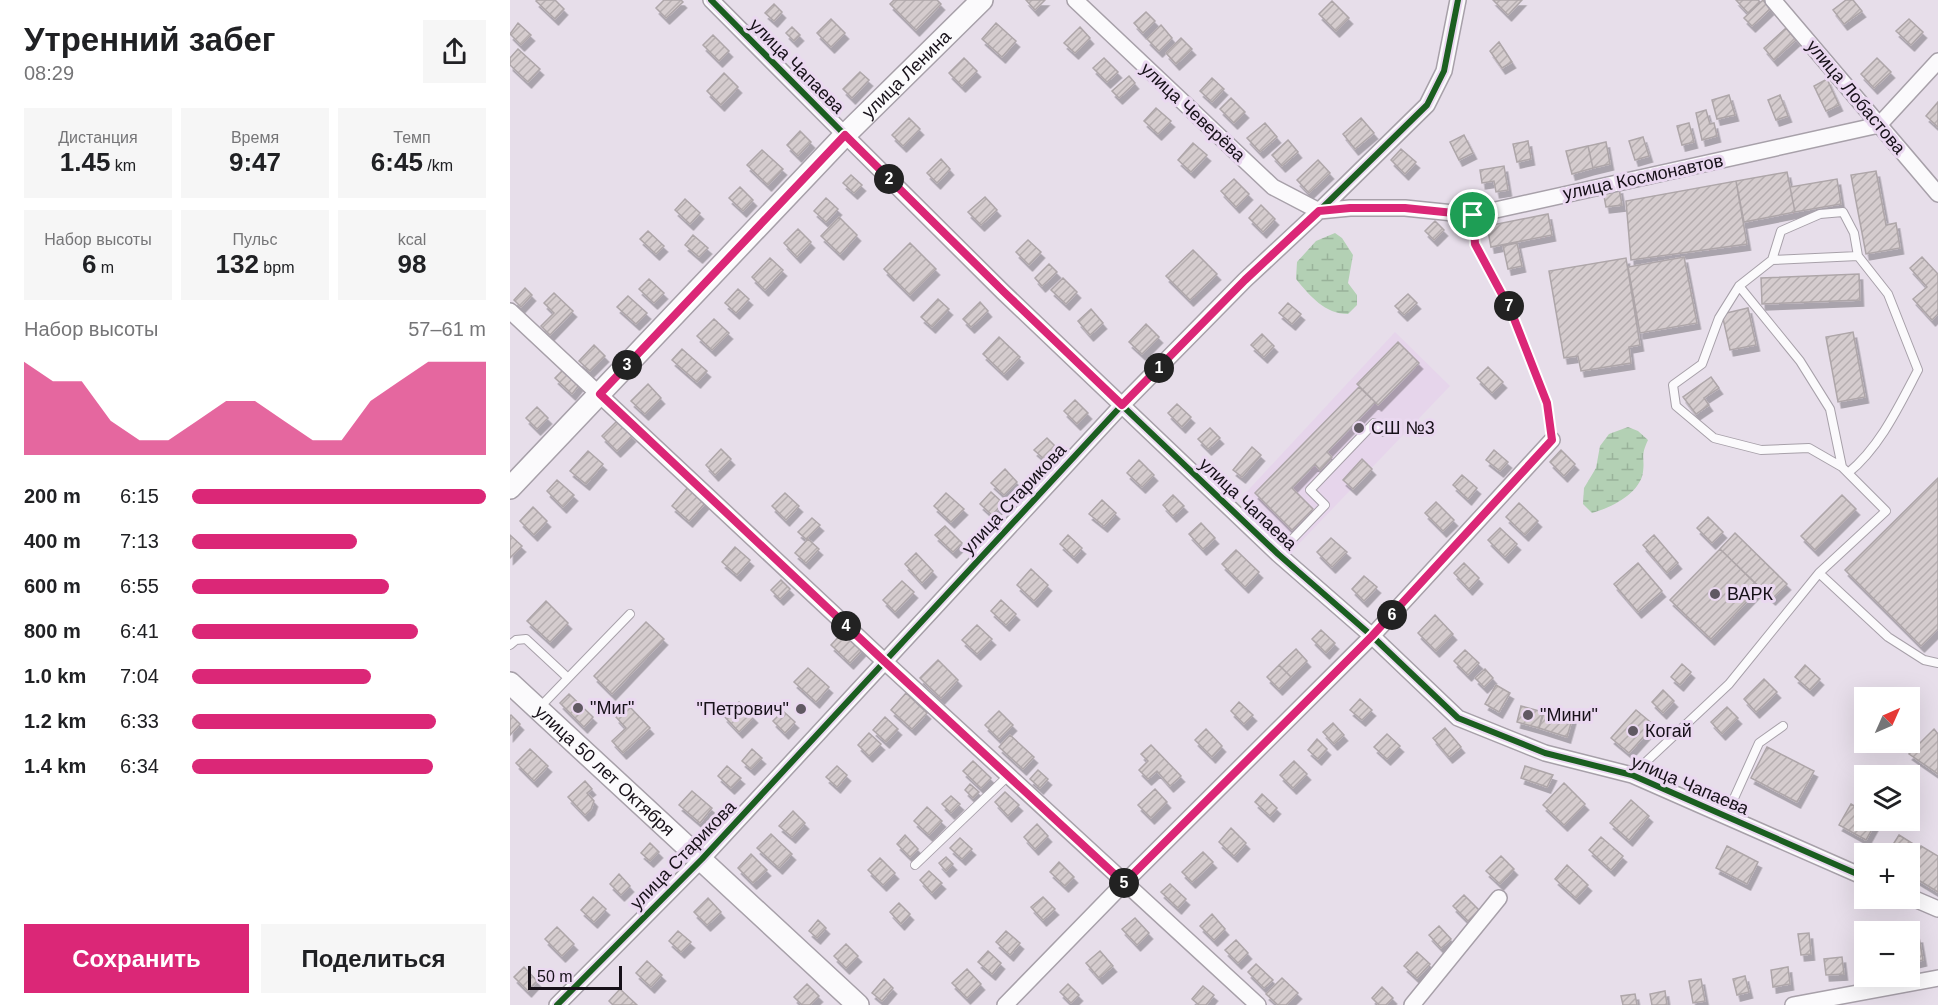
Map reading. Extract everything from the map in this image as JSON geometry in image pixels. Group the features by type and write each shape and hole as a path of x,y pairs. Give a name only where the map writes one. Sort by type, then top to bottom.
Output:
{"street":[{"name":"улица Чапаева","path":"711,0 1004,292 1278,554 1372,636 1458,718 1545,753 1632,775 1854,873"},
{"name":"улица Ленина","path":"510,488 845,135 982,0"},
{"name":"улица Чеверёва","path":"1075,0 1272,187 1319,211"},
{"name":"улица Старикова","path":"557,1005 702,859 1122,405 1245,280 1427,105 1444,71 1458,0"},
{"name":"улица Лобастова","path":"1773,0 1938,194"},
{"path":"1879,125 1938,61"},
{"name":"улица Космонавтов","path":"1319,211 1350,208 1405,208 1473,215 1879,125"},
{"path":"510,311 884,661 1258,1005"},
{"path":"1005,1005 1372,636 1552,440"},
{"name":"улица 50 лет Октября","path":"510,683 858,1005"},
{"path":"1413,1005 1499,898"},
{"path":"1920,901 1938,909"},
{"path":"1793,1005 1862,999 1938,978"}],"lane":[{"path":"1632,775 1729,684 1818,573 1886,512 1845,470 1809,448 1761,450 1714,438 1676,406 1672,385 1702,364 1719,318 1739,286 1772,260 1781,231 1820,214 1843,212 1854,233 1857,256 1888,294 1918,370 1896,413 1860,463 1845,470"},
{"path":"1473,215 1475,244 1511,311 1547,403 1552,440"},
{"path":"1772,260 1857,256"},
{"path":"1739,286 1800,362 1830,409 1845,470"},
{"path":"1278,554 1325,505 1310,490 1374,423 1384,432"},
{"path":"1818,573 1888,638 1924,660 1938,663"},
{"path":"538,709 630,614"},
{"path":"510,645 516,640 526,639 568,678"},
{"path":"1726,816 1760,743 1783,726"},
{"path":"915,865 1008,776"}],"shaded area":[{"name":"СШ №3","path":"1395,332 1450,386 1294,549 1240,499"}],"green space":[{"path":"1335,233 1342,238 1353,255 1348,283 1357,295 1357,305 1348,314 1325,307 1313,298 1296,279 1297,262 1316,241"},
{"path":"1628,427 1638,431 1648,440 1643,454 1641,480 1623,499 1592,513 1583,504 1584,488 1596,468 1600,446 1609,434"}],"building":[{"path":"537,0 555,0 564,9 555,19"},
{"path":"664,0 683,2 666,18 656,8"},
{"path":"894,0 937,0 941,4 916,30 890,4"},
{"path":"1026,0 1045,0 1035,10"},
{"path":"1493,0 1522,0 1508,15"},
{"path":"1736,0 1758,0 1760,2 1748,13"},
{"path":"1763,0 1770,9 1752,26 1744,18"},
{"path":"1846,0 1853,0 1862,11 1844,24 1833,10"},
{"path":"1332,1 1349,18 1336,31 1319,14"},
{"path":"774,4 782,12 774,21 765,13"},
{"path":"1146,12 1155,21 1143,33 1134,23"},
{"path":"831,19 845,33 831,47 817,33"},
{"path":"1909,19 1923,32 1911,45 1896,31"},
{"path":"518,23 531,35 521,45 510,34"},
{"path":"996,23 1016,41 1002,57 982,39"},
{"path":"1161,25 1172,38 1159,51 1147,39"},
{"path":"792,27 800,35 794,41 786,33"},
{"path":"1080,27 1090,38 1075,53 1064,43"},
{"path":"1786,28 1796,40 1774,60 1764,48"},
{"path":"713,35 729,51 719,61 703,45"},
{"path":"1181,38 1192,49 1176,64 1166,53"},
{"path":"1499,42 1512,62 1502,68 1490,51"},
{"path":"518,49 540,69 528,82 510,65 510,58"},
{"path":"964,58 977,71 962,86 949,73"},
{"path":"1104,58 1118,72 1107,82 1093,68"},
{"path":"1877,58 1891,72 1874,88 1861,74"},
{"path":"860,72 869,80 852,98 843,89"},
{"path":"724,73 738,87 721,105 707,91"},
{"path":"1129,76 1135,83 1119,98 1112,91"},
{"path":"1212,78 1224,89 1212,102 1200,91"},
{"path":"1827,79 1839,105 1826,111 1814,86"},
{"path":"1729,95 1735,115 1717,119 1712,100"},
{"path":"1780,95 1788,116 1776,120 1768,100"},
{"path":"1231,98 1245,112 1234,123 1220,109"},
{"path":"1938,102 1938,127 1926,116"},
{"path":"1156,108 1171,121 1158,134 1144,121"},
{"path":"1706,110 1710,124 1714,123 1717,136 1702,140 1696,113"},
{"path":"909,118 920,129 903,146 892,135"},
{"path":"1361,118 1374,133 1355,149 1343,134"},
{"path":"1265,123 1277,137 1260,152 1247,138"},
{"path":"1689,123 1694,142 1682,145 1677,126"},
{"path":"800,131 811,142 798,156 787,145"},
{"path":"1464,135 1473,153 1459,160 1450,142"},
{"path":"1643,137 1649,156 1635,160 1629,141"},
{"path":"1288,140 1298,152 1282,166 1272,155"},
{"path":"1528,141 1531,159 1517,162 1513,144"},
{"path":"1606,142 1610,164 1593,168 1588,146"},
{"path":"1193,143 1207,155 1191,172 1178,160"},
{"path":"1588,146 1593,168 1572,174 1566,151"},
{"path":"1401,149 1416,162 1405,174 1391,160"},
{"path":"762,150 783,169 768,185 747,165"},
{"path":"941,159 950,169 937,183 927,173"},
{"path":"1318,160 1330,173 1309,193 1297,180"},
{"path":"1504,166 1508,190 1496,192 1494,181 1482,183 1480,170"},
{"path":"1876,171 1886,225 1896,223 1900,248 1866,254 1851,175"},
{"path":"1787,172 1795,212 1744,222 1736,181"},
{"path":"851,175 862,185 854,193 843,183"},
{"path":"1234,179 1249,194 1236,207 1221,191"},
{"path":"1837,179 1841,204 1795,212 1790,187"},
{"path":"1736,181 1747,244 1631,260 1626,201"},
{"path":"740,187 753,200 743,211 729,198"},
{"path":"1619,188 1622,205 1606,207 1603,191"},
{"path":"985,197 997,210 981,225 968,212"},
{"path":"826,198 838,209 826,222 814,211"},
{"path":"685,199 700,213 690,224 675,210"},
{"path":"1261,205 1275,219 1263,232 1249,218"},
{"path":"1548,214 1552,235 1491,247 1487,226"},
{"path":"839,217 857,235 840,254 821,236"},
{"path":"1435,221 1444,230 1434,240 1425,231"},
{"path":"798,229 811,242 797,257 784,243"},
{"path":"648,231 664,246 656,254 640,239"},
{"path":"693,235 708,248 699,257 685,245"},
{"path":"1028,240 1041,252 1029,265 1016,252"},
{"path":"910,243 936,269 910,295 884,269"},
{"path":"1517,243 1522,266 1508,269 1503,246"},
{"path":"1193,250 1217,274 1190,300 1166,276"},
{"path":"1684,257 1697,323 1640,333 1628,267"},
{"path":"1922,257 1938,274 1938,314 1932,320 1913,299 1927,287 1910,268"},
{"path":"770,258 783,270 765,290 752,277"},
{"path":"1626,258 1640,345 1629,347 1631,363 1581,371 1578,356 1564,358 1549,271"},
{"path":"1049,264 1057,272 1042,286 1035,278"},
{"path":"1859,274 1860,300 1762,304 1761,278"},
{"path":"1063,278 1077,292 1066,304 1051,290"},
{"path":"649,279 664,293 654,303 639,289"},
{"path":"525,288 532,295 521,307 514,300"},
{"path":"738,289 749,299 736,313 725,303"},
{"path":"554,293 573,311 550,335 541,326 554,313 544,303"},
{"path":"1408,294 1417,303 1404,315 1395,306"},
{"path":"628,296 647,313 636,324 617,307"},
{"path":"938,299 949,309 932,327 921,317"},
{"path":"980,302 988,311 971,327 963,319"},
{"path":"1288,303 1301,314 1292,324 1279,313"},
{"path":"1748,308 1756,345 1730,350 1722,314"},
{"path":"1091,309 1103,323 1090,335 1078,321"},
{"path":"714,319 729,333 712,350 697,336"},
{"path":"1146,324 1159,337 1142,354 1129,342"},
{"path":"1853,332 1865,397 1838,402 1826,337"},
{"path":"1262,334 1274,346 1264,357 1251,345"},
{"path":"999,337 1020,357 1004,374 983,354"},
{"path":"1398,342 1419,363 1378,405 1357,384"},
{"path":"594,345 605,356 590,371 579,361"},
{"path":"682,349 707,371 697,382 672,360"},
{"path":"1488,367 1503,382 1492,393 1477,378"},
{"path":"563,370 579,385 572,394 555,378"},
{"path":"1711,377 1719,388 1704,398 1709,405 1696,414 1683,397"},
{"path":"648,384 661,398 645,414 631,401"},
{"path":"1359,387 1375,402 1327,452 1332,457 1320,470 1315,464 1292,488 1313,509 1292,530 1255,493"},
{"path":"1075,400 1088,413 1077,424 1064,411"},
{"path":"1177,404 1191,417 1182,427 1168,413"},
{"path":"537,407 548,418 537,429 526,418"},
{"path":"617,421 632,436 617,451 602,436"},
{"path":"1210,428 1220,438 1208,449 1198,439"},
{"path":"1047,438 1056,447 1044,459 1034,450"},
{"path":"1252,447 1261,455 1242,477 1233,470"},
{"path":"721,449 731,459 715,475 706,465"},
{"path":"1494,450 1508,462 1500,471 1486,460"},
{"path":"1561,450 1575,464 1564,476 1550,462"},
{"path":"588,451 603,464 586,484 570,471"},
{"path":"1362,459 1372,469 1353,489 1343,480"},
{"path":"1139,460 1154,475 1142,487 1127,473"},
{"path":"1005,469 1017,482 1004,495 991,483"},
{"path":"1462,475 1477,488 1468,499 1453,485"},
{"path":"1938,478 1938,629 1921,646 1845,570"},
{"path":"557,480 574,495 563,507 547,491"},
{"path":"689,486 706,502 689,521 672,506"},
{"path":"991,492 1003,503 992,515 980,504"},
{"path":"785,493 799,506 786,520 772,506"},
{"path":"946,493 964,509 951,522 934,506"},
{"path":"1173,495 1184,506 1173,516 1163,505"},
{"path":"1842,495 1856,509 1815,550 1801,536"},
{"path":"1102,500 1116,513 1104,526 1089,514"},
{"path":"1436,502 1454,520 1443,531 1425,513"},
{"path":"1519,503 1538,521 1525,535 1506,517"},
{"path":"533,507 547,521 534,535 520,521"},
{"path":"1708,517 1723,532 1712,543 1697,528"},
{"path":"812,518 820,525 806,539 798,532"},
{"path":"1201,523 1215,538 1203,549 1189,534"},
{"path":"945,526 962,543 953,552 935,535"},
{"path":"1500,528 1517,544 1505,557 1488,540"},
{"path":"1735,533 1787,584 1772,599 1720,549"},
{"path":"510,535 522,546 510,558"},
{"path":"1068,535 1082,548 1074,557 1060,544"},
{"path":"1654,535 1678,563 1667,573 1643,545"},
{"path":"1331,538 1347,552 1332,567 1317,552"},
{"path":"808,539 819,549 806,563 795,553"},
{"path":"735,547 750,560 737,575 722,562"},
{"name":"ВАРК","path":"1720,549 1760,588 1711,639 1670,600"},
{"path":"1236,550 1259,572 1245,587 1222,564"},
{"path":"916,553 933,571 922,583 905,564"},
{"path":"1464,563 1479,578 1469,589 1454,573"},
{"path":"1638,563 1662,591 1638,612 1614,584"},
{"path":"1031,569 1048,585 1034,601 1017,585"},
{"path":"1364,576 1377,587 1364,601 1352,589"},
{"path":"781,580 790,589 780,599 771,590"},
{"path":"902,581 914,592 895,612 883,600"},
{"path":"1001,600 1016,614 1006,625 991,611"},
{"path":"546,601 568,623 550,642 527,621"},
{"path":"1435,615 1453,634 1436,651 1418,633"},
{"path":"646,622 664,639 612,694 594,676"},
{"path":"977,625 992,639 977,654 962,640"},
{"path":"1321,630 1335,643 1326,653 1312,639"},
{"path":"844,631 863,649 850,663 831,645"},
{"path":"1296,649 1307,661 1291,677 1279,665"},
{"path":"1465,650 1479,663 1468,675 1454,661"},
{"path":"938,660 958,680 941,698 920,678"},
{"path":"1682,664 1691,672 1680,685 1671,677"},
{"path":"1279,665 1291,677 1279,689 1267,677"},
{"path":"1805,665 1820,679 1810,690 1795,677"},
{"path":"808,668 829,687 816,702 794,682"},
{"path":"1485,669 1493,678 1484,687 1475,678"},
{"path":"1764,679 1777,692 1756,712 1744,699"},
{"path":"1496,685 1510,693 1499,712 1485,704"},
{"path":"1663,690 1674,701 1663,713 1652,702"},
{"path":"906,693 927,713 912,729 891,710"},
{"path":"569,694 593,717 584,727 560,703"},
{"path":"1360,699 1372,710 1362,720 1350,710"},
{"path":"739,702 754,717 739,732 724,716"},
{"path":"1239,702 1253,715 1244,724 1231,711"},
{"path":"628,705 650,728 623,753 612,741 626,728 616,717"},
{"path":"1521,706 1543,712 1539,728 1517,722"},
{"path":"1546,707 1573,716 1567,737 1539,728"},
{"path":"1727,707 1738,718 1722,734 1711,722"},
{"name":"Когай","path":"1636,710 1654,725 1629,753 1611,738"},
{"path":"783,711 795,722 785,733 773,721"},
{"path":"999,711 1013,725 999,739 985,725"},
{"path":"510,716 520,724 510,735"},
{"path":"885,717 898,729 886,742 873,730"},
{"path":"1333,723 1344,735 1334,744 1323,732"},
{"path":"1445,728 1461,747 1449,757 1433,738"},
{"path":"1206,729 1222,746 1212,757 1195,740"},
{"path":"1934,729 1938,734 1938,774 1909,754 1920,753 1920,743"},
{"path":"869,733 881,744 869,756 858,745"},
{"path":"1387,734 1400,746 1387,759 1374,747"},
{"path":"1010,735 1034,757 1023,769 999,747"},
{"path":"1317,739 1327,749 1318,759 1308,750"},
{"path":"1151,745 1181,776 1170,786 1157,771 1148,779 1139,770 1148,761 1141,754"},
{"path":"1767,747 1814,771 1797,802 1751,778"},
{"path":"530,749 548,766 534,781 516,763"},
{"path":"752,749 762,758 751,769 742,761"},
{"path":"973,761 991,778 981,788 963,771"},
{"path":"1294,761 1307,774 1293,788 1280,775"},
{"path":"727,766 741,778 731,788 718,776"},
{"path":"837,766 847,775 837,787 826,777"},
{"path":"1525,766 1553,775 1547,787 1521,778"},
{"path":"1038,770 1048,779 1040,788 1030,779"},
{"path":"585,781 592,789 587,793 594,801 591,809 585,815 568,797"},
{"path":"1564,783 1585,804 1564,825 1543,805"},
{"path":"970,784 979,792 973,798 965,790"},
{"path":"1155,789 1167,802 1151,818 1138,805"},
{"path":"692,791 712,808 700,823 679,805"},
{"path":"1005,792 1019,805 1008,816 995,802"},
{"path":"1262,794 1277,808 1270,816 1255,802"},
{"path":"951,796 960,804 951,813 942,804"},
{"path":"1631,800 1649,816 1629,840 1610,823"},
{"path":"1851,804 1854,806 1854,831 1871,831 1866,840 1839,825"},
{"path":"927,807 942,821 929,835 914,821"},
{"path":"793,811 805,823 792,837 779,826"},
{"path":"1037,824 1048,836 1035,849 1024,837"},
{"path":"1231,828 1246,843 1234,856 1219,842"},
{"path":"771,834 792,854 779,868 757,848"},
{"path":"905,835 918,849 910,857 897,844"},
{"path":"1899,835 1912,843 1894,843"},
{"path":"1601,837 1623,856 1611,870 1589,850"},
{"path":"960,838 972,849 962,859 950,848"},
{"path":"650,843 659,852 650,861 641,853"},
{"path":"1727,846 1758,862 1747,884 1716,868"},
{"path":"1920,847 1938,856 1938,892 1920,881"},
{"path":"1203,852 1213,862 1192,882 1182,872"},
{"path":"751,854 767,870 753,883 738,868"},
{"path":"1501,856 1514,869 1500,884 1486,871"},
{"path":"946,857 953,864 946,871 939,863"},
{"path":"880,858 895,873 883,885 868,870"},
{"path":"1059,862 1074,877 1065,886 1050,872"},
{"path":"1567,865 1588,885 1576,898 1555,879"},
{"path":"929,871 942,883 932,893 920,880"},
{"path":"619,874 630,886 621,895 610,884"},
{"path":"1170,884 1186,899 1178,908 1161,892"},
{"path":"1464,895 1479,910 1468,921 1453,906"},
{"path":"593,897 606,909 594,922 581,910"},
{"path":"1043,897 1055,909 1043,920 1031,907"},
{"path":"708,898 721,912 707,925 694,912"},
{"path":"899,903 910,914 901,924 890,912"},
{"path":"1212,914 1225,929 1214,940 1200,926"},
{"path":"1135,918 1149,933 1137,945 1122,929"},
{"path":"818,920 826,928 817,938 809,931"},
{"path":"1439,926 1451,939 1441,948 1429,935"},
{"path":"557,927 574,944 562,956 545,939"},
{"path":"678,931 691,942 681,952 669,941"},
{"path":"1006,931 1020,943 1010,955 996,942"},
{"path":"1809,933 1811,954 1801,955 1798,934"},
{"path":"1236,940 1248,953 1238,963 1225,950"},
{"path":"1920,943 1923,960 1920,961"},
{"path":"846,944 858,956 846,968 834,956"},
{"path":"988,951 1001,963 992,974 978,962"},
{"path":"1100,951 1113,966 1099,978 1086,963"},
{"path":"1417,952 1430,964 1417,978 1404,966"},
{"path":"1842,957 1844,974 1826,975 1824,959"},
{"path":"647,961 662,975 651,987 636,973"},
{"path":"1256,964 1273,980 1264,988 1248,972"},
{"path":"524,967 537,981 528,991 514,977"},
{"path":"1788,967 1790,984 1773,987 1771,970"},
{"path":"967,969 981,984 967,998 952,983"},
{"path":"1745,976 1749,992 1737,995 1733,979"},
{"path":"1282,978 1298,993 1286,1005 1278,1005 1266,994"},
{"path":"884,979 893,988 882,1001 872,993"},
{"path":"1701,979 1705,1001 1693,1003 1689,981"},
{"path":"807,984 819,996 810,1005 802,1005 794,997"},
{"path":"1068,984 1079,995 1071,1003 1060,992"},
{"path":"1203,986 1214,995 1206,1005 1199,1005 1192,999"},
{"path":"1382,987 1393,998 1386,1005 1379,1005 1372,998"},
{"path":"620,989 637,1005 613,1005 609,1001"},
{"path":"1665,991 1667,1005 1652,1005 1650,994"},
{"path":"1635,994 1637,1005 1623,1005 1621,996"}],"cycle path":[{"path":"711,0 1003,292 1278,554 1372,636 1458,718 1545,753 1632,775 1854,873"},
{"path":"557,1005 702,859 1122,405 1245,280 1427,105 1444,71 1458,0"}],"place":[{"name":"СШ №3","path":"1359,428"},
{"name":"ВАРК","path":"1715,594"},
{"name":"\"Миг\"","path":"578,708"},
{"name":"\"Петрович\"","path":"801,709"},
{"name":"\"Мини\"","path":"1528,715"},
{"name":"Когай","path":"1633,731"}],"route":[{"path":"845,135 1122,405 1245,280 1319,211 1350,208 1405,208 1473,215 1475,244 1511,311 1547,403 1552,440 1372,636 1124,883 600,394 845,135"}]}
